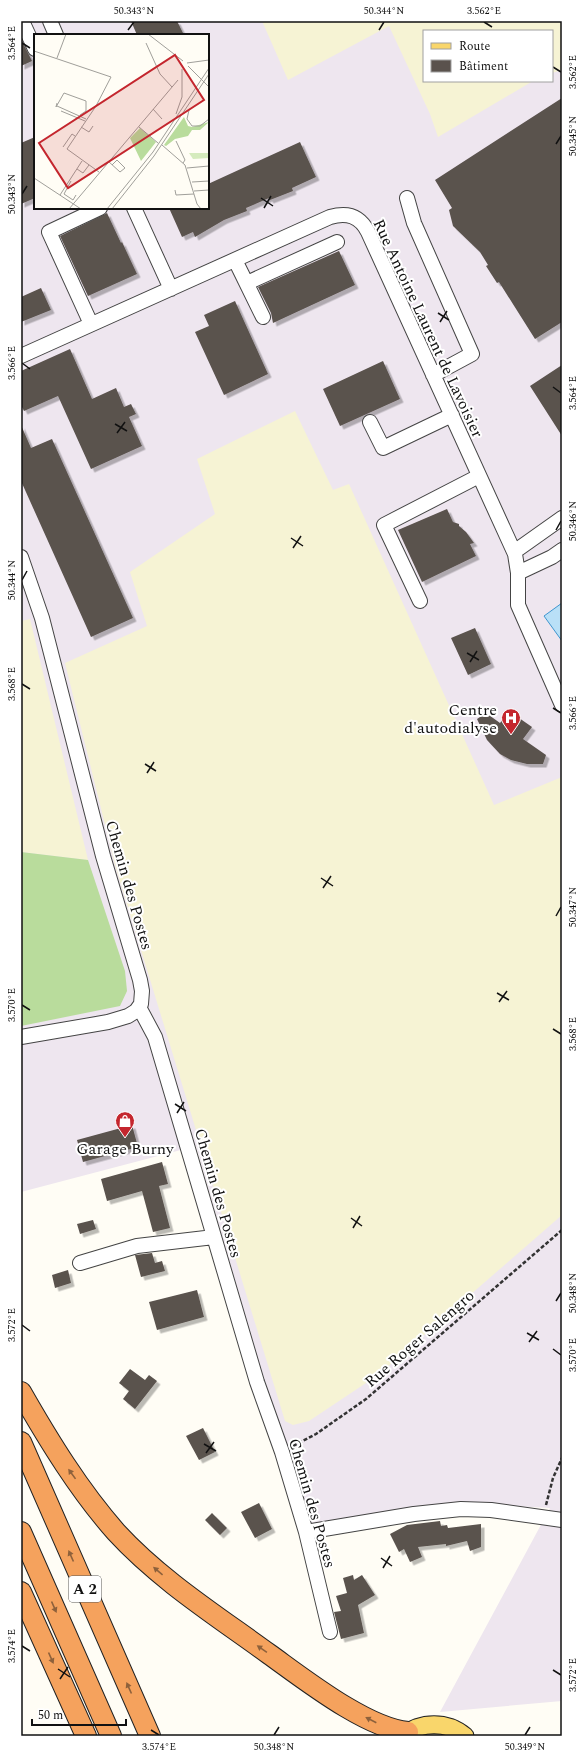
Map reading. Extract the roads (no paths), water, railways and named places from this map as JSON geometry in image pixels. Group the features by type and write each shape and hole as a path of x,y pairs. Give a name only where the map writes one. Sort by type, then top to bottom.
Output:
{"highway":[{"path":"21,1392 58,1453 97,1508 116,1532 147,1562 224,1622 338,1701 379,1724 405,1734"},
{"name":"A 2","path":"21,1442 150,1736"},
{"name":"A 2","path":"21,1532 111,1736"},
{"path":"21,1586 25,1601 86,1736"}],"main road":[{"path":"405,1734 423,1726 436,1724 452,1728 465,1736"}],"street":[{"path":"22,21 34,47"},
{"path":"50,21 56,34"},
{"path":"407,198 414,223 472,354 433,374"},
{"path":"91,324 49,232 98,209"},
{"path":"134,209 170,289"},
{"name":"Rue Antoine Laurent de Lavoisier","path":"21,356 330,217 346,214 357,218 365,226 368,232 514,552 518,573 518,605 562,705"},
{"path":"247,283 337,242"},
{"path":"235,260 263,317"},
{"path":"370,422 383,448 452,415"},
{"path":"420,600 384,525 480,476"},
{"path":"514,552 562,518"},
{"path":"518,573 552,557 562,550"},
{"name":"Chemin des Postes","path":"21,557 44,627 103,856 140,980 142,995 139,1007 155,1037 257,1382 282,1452 306,1532 330,1632"},
{"path":"21,1037 116,1020 128,1016 139,1007"},
{"path":"80,1263 136,1246 214,1237"},
{"path":"306,1532 451,1510 482,1509 562,1520"}],"water":[{"path":"562,603 562,641 544,616"}],"place":[{"name":"Centre d'autodialyse","path":"511,735"},
{"name":"Garage Burny","path":"125,1138"}]}
